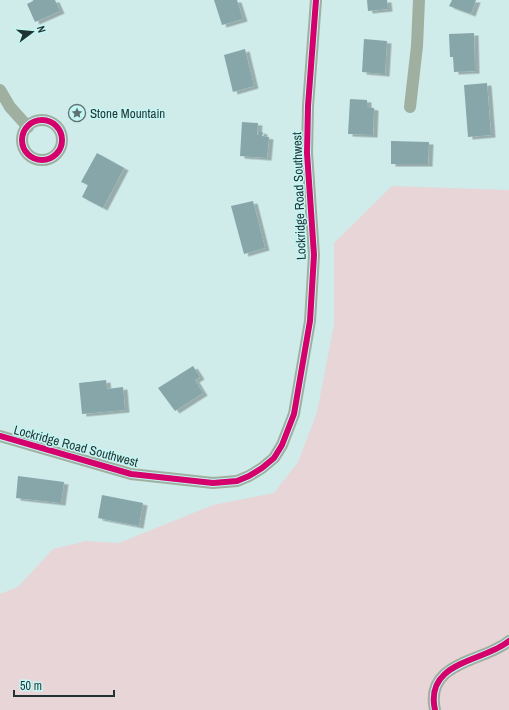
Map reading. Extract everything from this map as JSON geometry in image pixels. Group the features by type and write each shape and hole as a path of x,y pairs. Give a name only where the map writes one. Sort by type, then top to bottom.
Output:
{"street":[{"name":"Lockridge Road Southwest","path":"0,436 131,474 213,483 237,481 262,468 274,458 282,445 294,414 310,321 314,255 307,153 308,106 316,0"},
{"path":"410,107 417,46 420,0"},
{"path":"0,90 10,107 28,126"},
{"path":"435,710 434,697 437,688 442,677 450,669 460,663 490,652 509,641"}],"shaded area":[{"path":"392,186 509,190 509,710 0,710 0,594 18,587 53,549 86,541 119,543 213,505 274,493 298,462 317,412 334,325 334,243"}],"building":[{"path":"33,0 55,0 60,11 35,22 27,4"},
{"path":"214,0 237,0 243,19 222,25"},
{"path":"367,0 387,0 388,9 368,11"},
{"path":"452,0 476,0 471,14 449,6"},
{"path":"474,33 475,71 454,72 453,57 450,57 449,34"},
{"path":"364,39 387,41 385,74 362,72"},
{"path":"245,49 254,86 233,92 224,55"},
{"path":"487,83 491,135 468,137 464,85"},
{"path":"350,99 367,100 367,107 374,108 373,135 348,134"},
{"path":"242,122 258,123 257,135 259,135 259,131 263,132 262,136 269,137 267,158 240,156"},
{"path":"391,141 429,142 428,164 391,164"},
{"path":"97,153 124,168 103,208 82,197 88,185 81,182"},
{"path":"253,201 265,248 244,254 231,206"},
{"path":"193,366 200,377 195,380 203,393 175,411 158,388"},
{"path":"106,380 107,389 123,387 125,410 82,414 79,383"},
{"path":"18,476 64,482 61,503 16,498"},
{"path":"102,495 143,503 139,526 98,518"}],"cycle path":[{"path":"0,436 131,474 213,483 237,481 262,468 274,458 282,445 294,414 310,321 314,255 307,153 308,106 316,0"},
{"path":"42,120 53,123 59,129 62,140 59,151 53,157 42,160 31,157 25,151 22,140 25,129 31,123 42,120"},
{"path":"435,710 434,694 438,682 447,672 458,665 498,648 509,641"}],"place":[{"name":"Stone Mountain","path":"77,113"}]}
